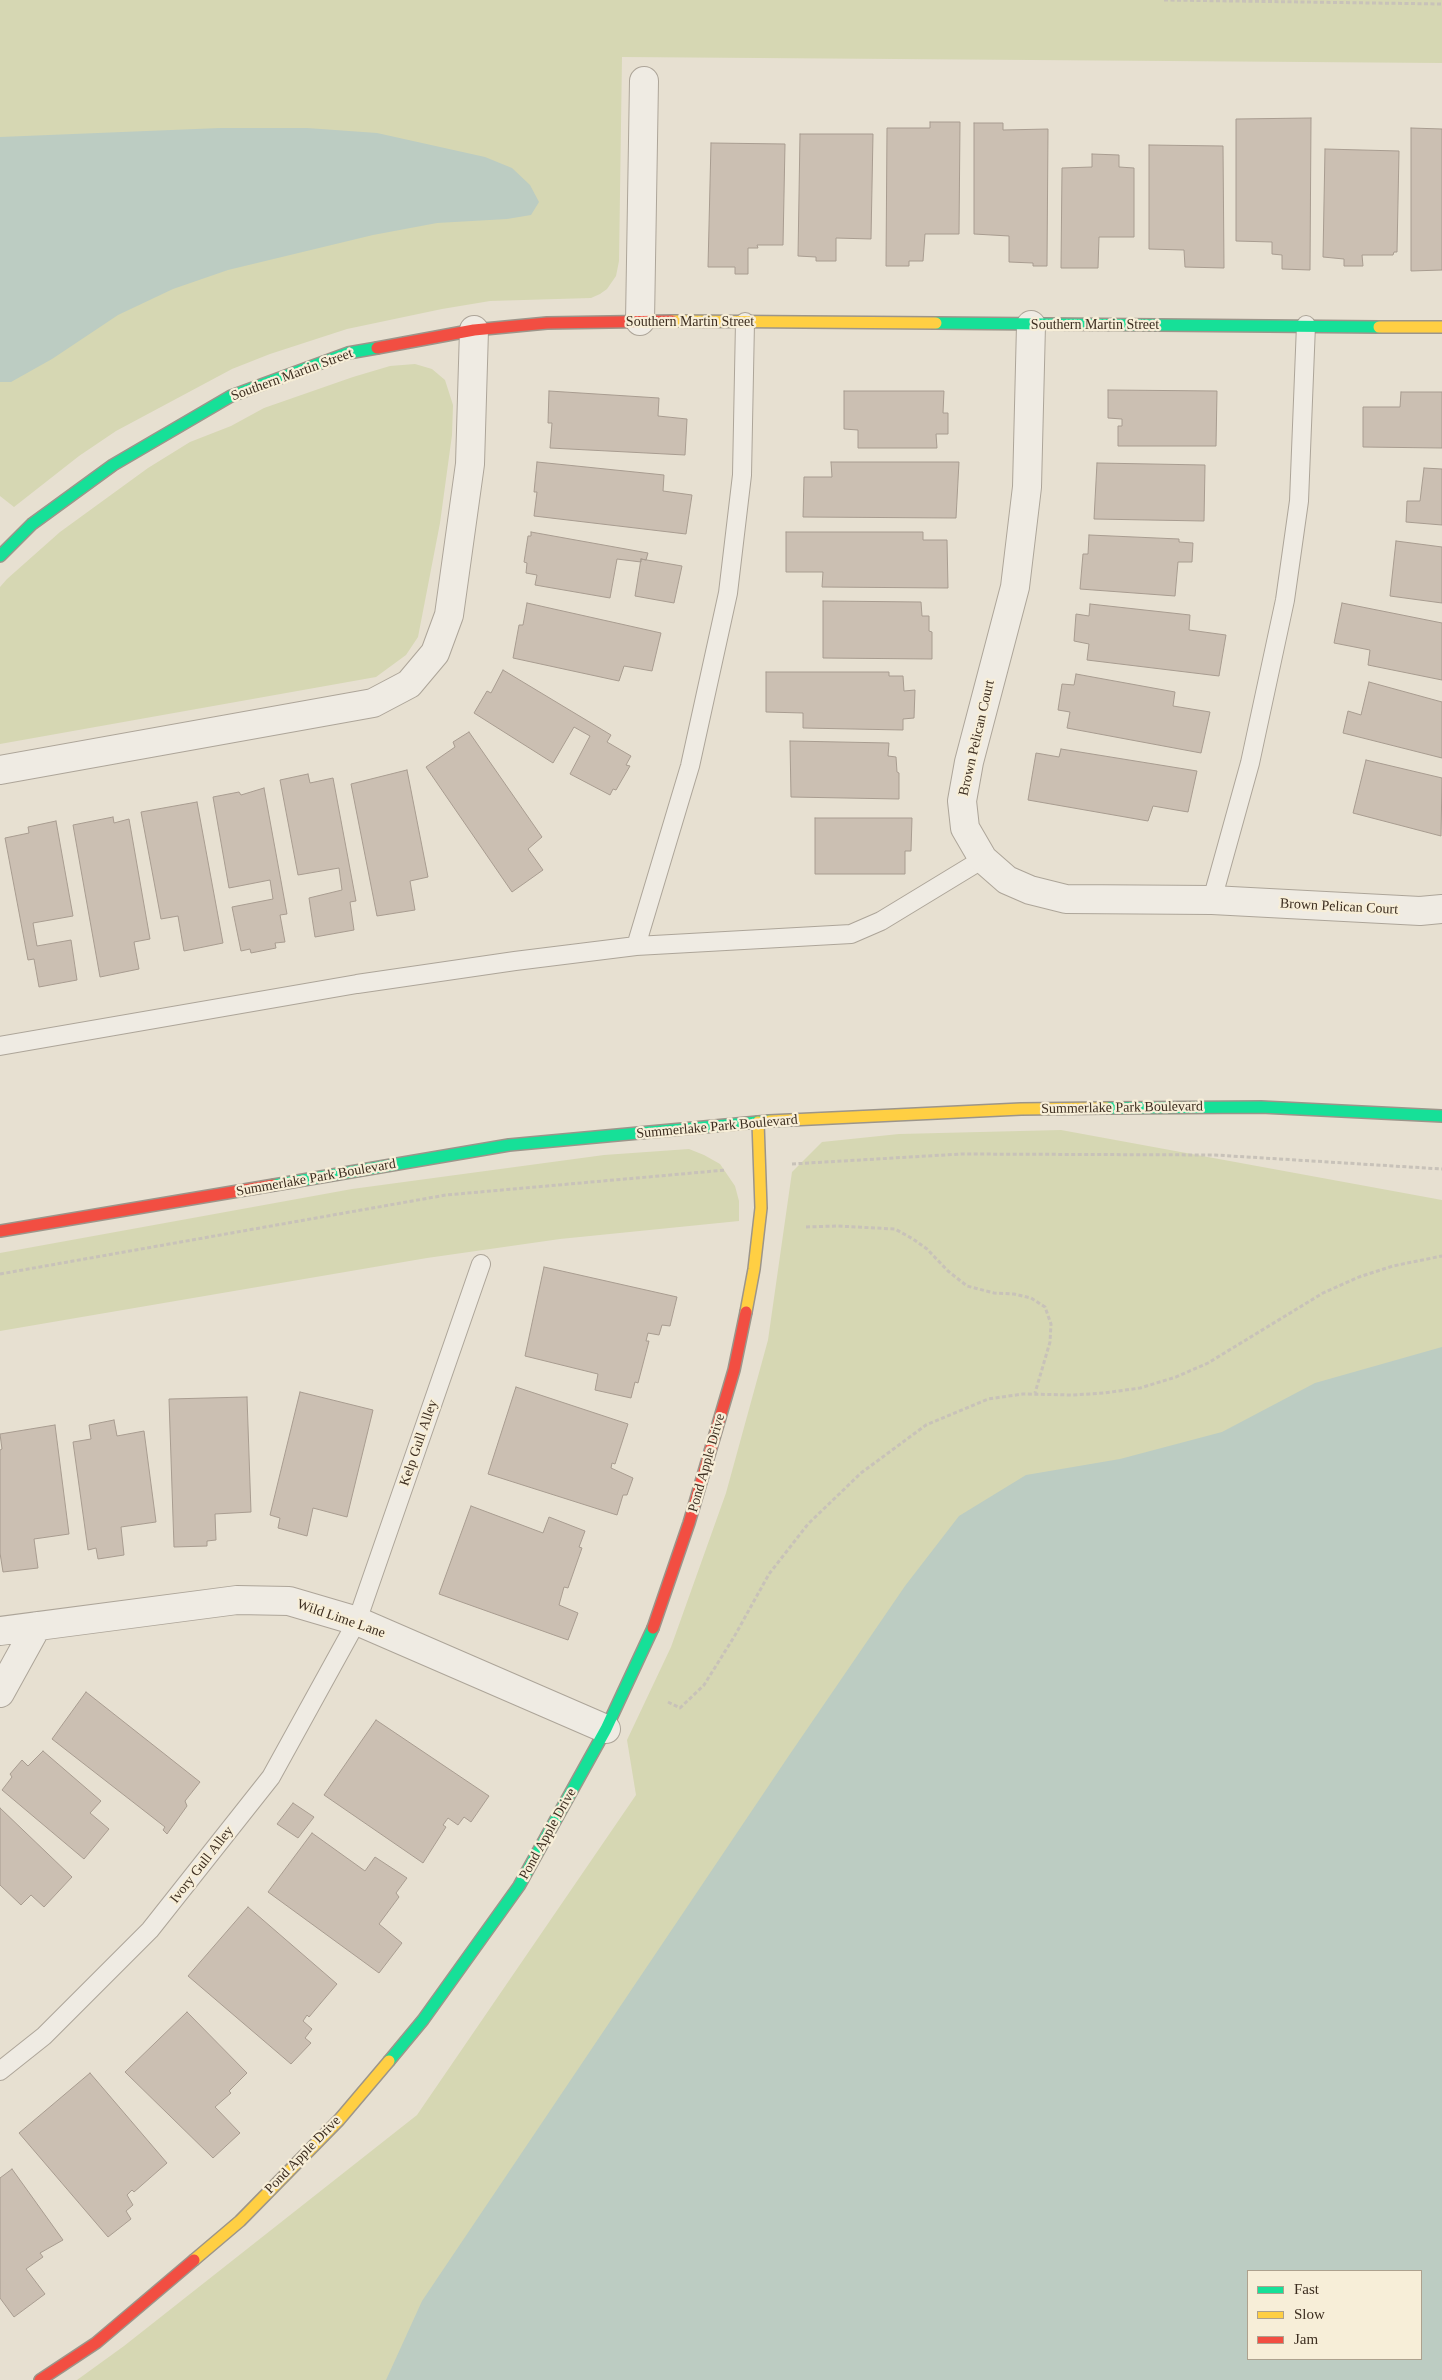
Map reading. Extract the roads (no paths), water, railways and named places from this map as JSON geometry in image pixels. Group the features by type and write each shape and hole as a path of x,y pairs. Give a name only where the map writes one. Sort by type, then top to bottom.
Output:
{"street":[{"path":"640,321 644,81"},
{"name":"Southern Martin Street","path":"0,556 32,524 113,464 231,396 348,353 474,330 547,323 640,321 1442,327"},
{"name":"Brown Pelican Court","path":"1031,325 1027,487 1015,588 969,762 962,801 966,828 983,860 1007,880 1030,890 1066,898 1212,900 1420,911 1442,909"},
{"path":"0,770 373,703 409,684 436,653 448,615 470,464 474,330"},
{"name":"Summerlake Park Boulevard","path":"0,1231 509,1145 758,1122 1022,1109 1221,1107 1270,1107 1442,1116"},
{"name":"Pond Apple Drive","path":"40,2380 96,2343 240,2221 345,2112 424,2020 519,1886 606,1729 656,1623 689,1522 734,1370 754,1269 761,1208 758,1122"},
{"name":"Wild Lime Lane","path":"0,1631 237,1600 289,1601 356,1621 606,1729"},
{"path":"0,1694 37,1626"}],"lane":[{"path":"636,946 690,766 728,593 742,476 745,322"},
{"path":"1212,900 1250,763 1285,600 1299,500 1306,325"},
{"path":"0,1046 357,984 636,946 851,934 882,922 983,860"},
{"name":"Kelp Gull Alley","path":"356,1621 481,1264"},
{"name":"Ivory Gull Alley","path":"0,2071 44,2036 150,1930 205,1861 271,1777 356,1621"}]}
